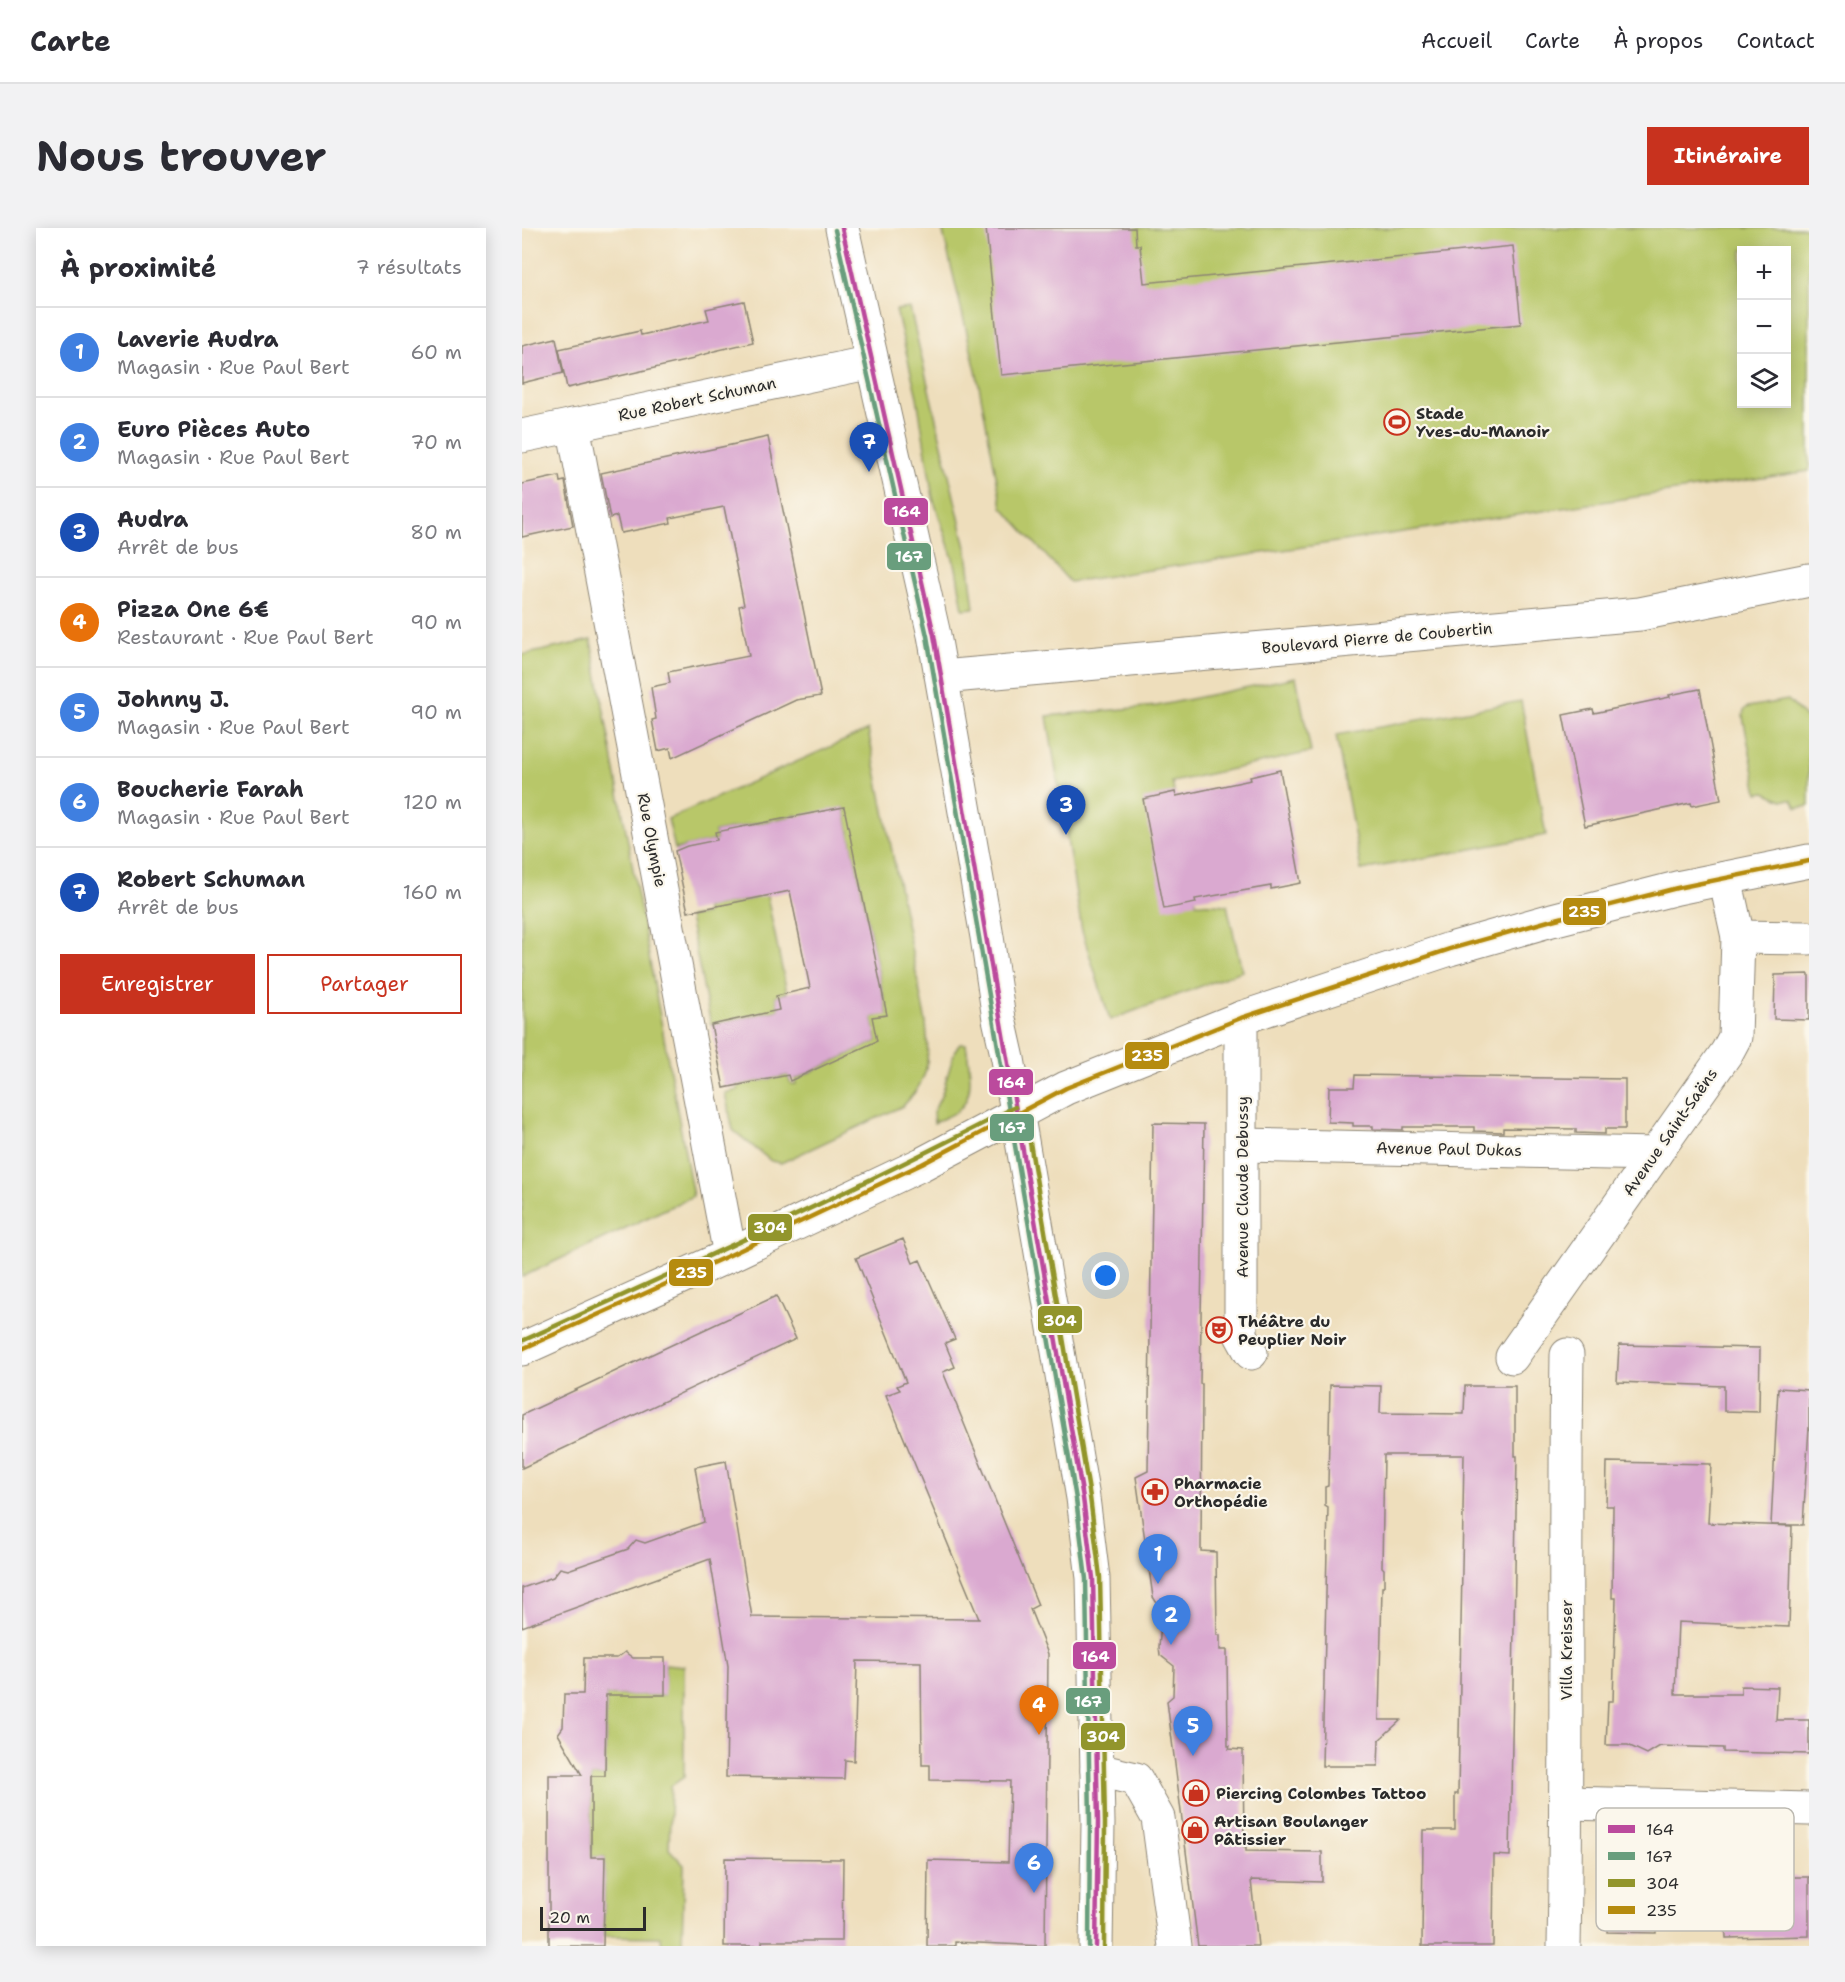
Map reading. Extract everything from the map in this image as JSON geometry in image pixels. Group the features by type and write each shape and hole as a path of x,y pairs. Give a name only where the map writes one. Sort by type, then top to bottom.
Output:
{"street":[{"path":"842,228 942,677 1083,1498 1094,1578 1097,1770 1096,1946"},
{"name":"Rue Robert Schuman","path":"522,436 872,362"},
{"name":"Rue Olympie","path":"573,425 730,1255"},
{"name":"Boulevard Pierre de Coubertin","path":"942,677 1640,614 1809,580"},
{"path":"522,1349 730,1255 922,1164 1066,1088 1241,1018 1450,949 1636,898 1809,861"},
{"name":"Avenue Saint-Saëns","path":"1512,1357 1727,1052 1735,1037 1738,937 1725,878"},
{"path":"1738,937 1809,938"},
{"name":"Avenue Claude Debussy","path":"1241,1018 1243,1145 1241,1335 1251,1353"},
{"name":"Avenue Paul Dukas","path":"1243,1145 1655,1154"},
{"name":"Villa Kreisser","path":"1563,1946 1567,1803 1565,1515 1568,1355"},
{"path":"1097,1770 1136,1779 1158,1818 1175,1946"},
{"path":"1567,1803 1769,1808"},
{"path":"1794,1809 1809,1809"}],"green space":[{"name":"Stade Yves-du-Manoir","path":"942,228 1809,228 1809,471 1070,582 1002,507 977,375"},
{"path":"910,308 967,552 974,608 963,609 956,568 933,498 917,397 896,310"},
{"path":"591,640 693,1196 522,1277 522,655"},
{"path":"1296,677 1311,752 1172,782 1196,903 1227,905 1242,971 1110,1020 1082,931 1047,716 1157,706"},
{"path":"1788,700 1809,721 1809,806 1797,808 1792,800 1782,800 1765,792 1758,793 1743,717 1744,710 1748,707"},
{"path":"1521,701 1546,835 1361,870 1336,735"},
{"path":"868,730 926,1023 928,1048 926,1068 919,1086 903,1106 781,1163 771,1161 733,1130 725,1093 738,1090 737,1085 788,1075 791,1084 796,1084 795,1079 877,1041 872,1017 887,1014 844,808 797,817 796,815 715,832 717,840 675,849 668,819"},
{"path":"761,867 787,993 776,996 779,1010 711,1025 689,917 706,914 706,908 756,898 750,869"},
{"path":"960,1044 966,1044 969,1061 970,1080 967,1098 956,1112 934,1123 933,1113 942,1094 955,1050"},
{"path":"665,1664 684,1666 684,1777 671,1786 669,1849 684,1865 682,1946 662,1946 661,1937 603,1936 605,1857 591,1857 591,1776 605,1776 606,1695 664,1695"}],"building":[{"path":"986,228 1135,228 1136,245 1140,245 1144,283 1513,246 1521,324 1001,375"},
{"path":"744,301 753,342 710,352 694,357 694,359 567,388 559,349 640,331 641,335 709,320 706,309"},
{"path":"556,338 563,373 522,383 522,346"},
{"path":"768,437 821,696 796,700 672,758 670,748 658,751 652,720 656,719 651,687 670,683 668,672 749,656 739,606 744,605 724,507 670,518 671,523 621,533 617,516 610,518 601,473"},
{"path":"559,476 560,482 565,481 573,526 522,537 522,484"},
{"path":"1700,689 1721,800 1692,806 1691,803 1585,826 1563,715 1593,709 1594,713"},
{"path":"1280,770 1301,883 1195,899 1196,903 1164,909 1143,799 1175,792 1176,796 1251,780 1250,777"},
{"path":"844,807 887,1015 872,1017 877,1041 790,1081 788,1075 724,1088 711,1025 779,1010 776,996 810,988 790,891 688,912 675,851 717,840 715,832"},
{"path":"1809,974 1809,1020 1774,1019 1775,975"},
{"path":"1355,1075 1625,1079 1625,1129 1605,1129 1605,1134 1576,1133 1576,1129 1503,1128 1503,1132 1474,1131 1474,1127 1403,1127 1403,1130 1373,1129 1373,1126 1328,1122 1329,1087 1354,1087"},
{"path":"1153,1123 1204,1124 1200,1384 1202,1384 1201,1551 1216,1552 1217,1635 1220,1635 1220,1650 1227,1650 1228,1746 1230,1746 1229,1749 1243,1750 1244,1847 1246,1851 1322,1852 1322,1882 1251,1880 1258,1946 1198,1946 1167,1701 1173,1696 1174,1666 1160,1655 1162,1611 1153,1597 1136,1477 1148,1471"},
{"path":"903,1239 913,1263 920,1260 955,1339 945,1343 955,1367 943,1372 1038,1605 1030,1609 1048,1654 1045,1946 955,1942 955,1946 927,1946 928,1860 1008,1862 1010,1781 930,1780 930,1765 922,1765 921,1662 857,1661 854,1761 845,1760 844,1779 726,1777 728,1666 710,1559 522,1627 522,1588 553,1577 560,1568 568,1570 628,1549 636,1540 645,1543 704,1522 695,1467 726,1461 752,1617 979,1619 886,1395 900,1390 897,1386 906,1382 856,1258"},
{"path":"776,1296 796,1339 522,1468 522,1415"},
{"path":"1619,1345 1760,1348 1759,1412 1724,1411 1724,1386 1617,1382"},
{"path":"1330,1385 1381,1386 1380,1413 1464,1414 1465,1386 1515,1386 1515,1456 1517,1456 1510,1856 1494,1855 1493,1946 1422,1946 1423,1830 1455,1830 1455,1794 1458,1794 1464,1455 1384,1455 1382,1567 1384,1587 1382,1587 1379,1720 1401,1720 1379,1740 1378,1766 1322,1766 1328,1507 1325,1505 1325,1487 1328,1486"},
{"path":"1778,1388 1809,1390 1803,1525 1771,1525"},
{"path":"1607,1462 1711,1464 1708,1523 1792,1526 1789,1627 1678,1622 1675,1694 1741,1694 1741,1686 1778,1687 1776,1720 1809,1720 1809,1754 1723,1752 1723,1748 1660,1746 1647,1754 1628,1745 1606,1745 1608,1701 1613,1701 1616,1598 1612,1598 1613,1506 1606,1506"},
{"path":"625,1652 633,1658 665,1658 665,1695 606,1695 605,1776 591,1776 591,1857 605,1857 603,1946 549,1946 549,1775 582,1775 558,1734 563,1727 564,1694 583,1694 584,1658 617,1658"},
{"path":"725,1858 843,1859 842,1941 762,1941 762,1946 724,1946"},
{"path":"1794,1877 1809,1877 1809,1936 1726,1938 1726,1931 1794,1931"},
{"path":"1607,1931 1656,1931 1656,1933"}],"transit line":[{"name":"164","path":"842,228 934,635 1083,1498 1093,1578 1098,1823 1096,1946"},
{"name":"167","path":"835,230 927,636 1076,1499 1086,1579 1090,1823 1089,1946"},
{"name":"235","path":"522,1349 730,1255 922,1164 1066,1088 1241,1018 1450,949 1552,920 1677,888 1809,861"},
{"name":"304","path":"522,1341 832,1198 1015,1107"},
{"name":"304","path":"1025,1113 1090,1497 1100,1577 1105,1823 1104,1946"}],"place":[{"name":"Stade Yves-du-Manoir","path":"1397,422"},
{"name":"Robert Schuman","path":"869,472"},
{"name":"Audra","path":"1066,835"},
{"name":"Théâtre du Peuplier Noir","path":"1219,1330"},
{"name":"Pharmacie Orthopédie","path":"1155,1492"},
{"name":"Laverie Audra","path":"1158,1584"},
{"name":"Euro Pièces Auto","path":"1171,1645"},
{"name":"Pizza One 6€","path":"1039,1735"},
{"name":"Johnny J.","path":"1193,1756"},
{"name":"Piercing Colombes Tattoo","path":"1196,1793"},
{"name":"Artisan Boulanger Pâtissier","path":"1195,1830"},
{"name":"Boucherie Farah","path":"1034,1893"}]}
